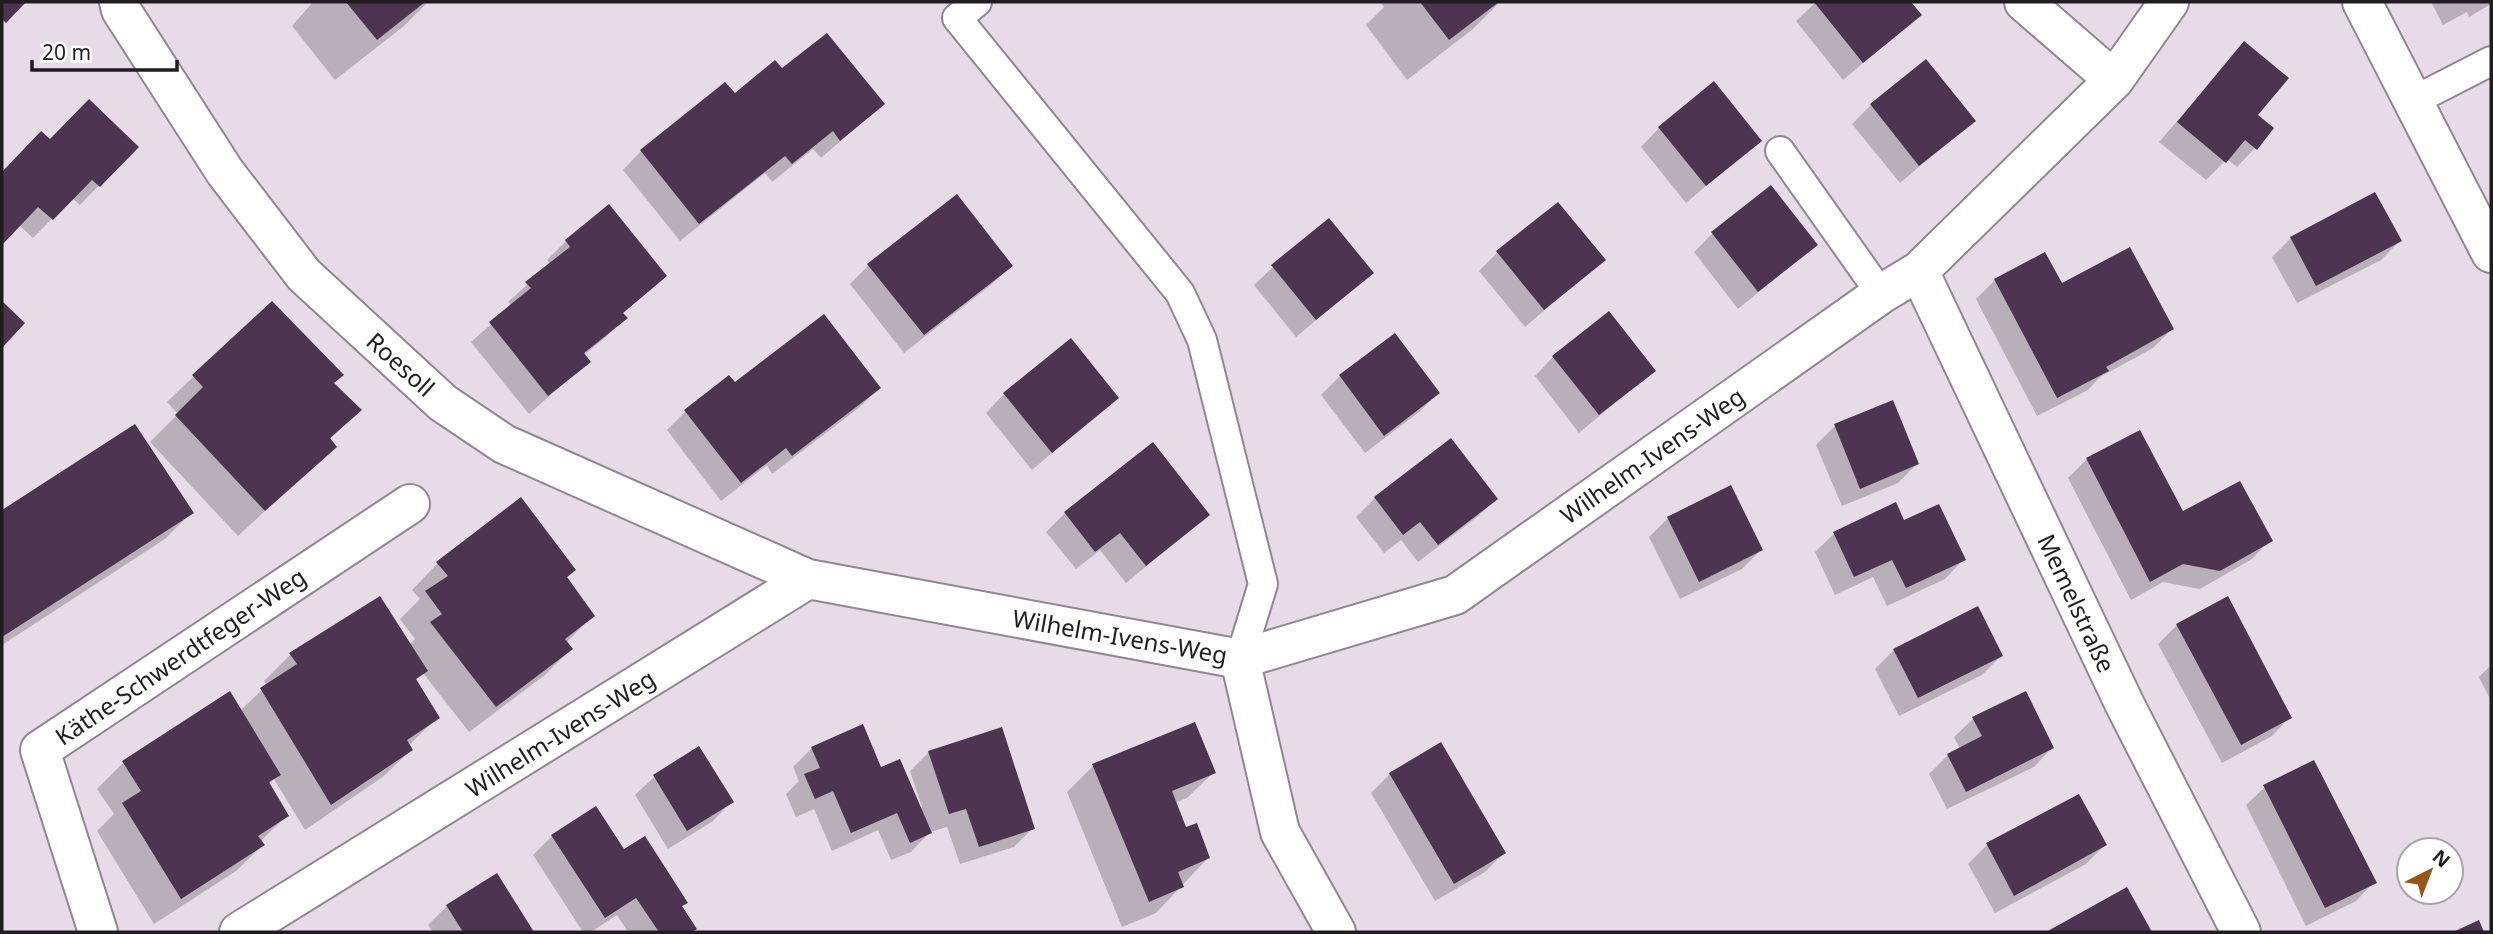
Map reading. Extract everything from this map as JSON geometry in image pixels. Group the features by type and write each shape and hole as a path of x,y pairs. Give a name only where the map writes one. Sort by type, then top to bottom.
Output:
{"street":[{"name":"Roesoll","path":"119,2 121,10 225,172 304,275 443,403 504,444 808,579"},
{"path":"2024,2 2114,80"},
{"name":"Wilhelm-Ivens-Weg","path":"239,932 808,579 1240,659 1455,595 1881,294 1919,271 2114,80 2169,2"},
{"path":"2362,2 2491,253"},
{"name":"Memelstraße","path":"1919,271 2125,705 2241,932"},
{"name":"Käthe-Schwerdtfeger-Weg","path":"98,932 40,750 410,504"},
{"path":"1240,659 1280,832 1336,932"}],"lane":[{"path":"977,2 957,18 1180,293 1202,340 1263,584 1240,659"},
{"path":"2413,101 2491,61"},
{"path":"1780,151 1881,294"}],"building":[{"path":"2,2 26,2 6,23 2,19"},
{"path":"346,2 425,2 377,40"},
{"path":"1420,2 1499,2 1449,40"},
{"path":"1814,2 1911,2 1922,15 1863,63"},
{"path":"827,33 885,104 840,141 833,131 792,164 785,156 699,224 640,150 725,82 735,93 775,60 782,68"},
{"path":"2244,41 2289,78 2258,115 2274,128 2257,150 2245,140 2226,163 2177,122"},
{"path":"1926,59 1976,121 1919,166 1870,104"},
{"path":"1714,81 1762,141 1706,186 1658,127"},
{"path":"89,99 139,147 100,187 92,180 53,220 38,207 2,245 2,172 41,131 50,139"},
{"path":"1771,185 1818,245 1758,292 1711,232"},
{"path":"2375,192 2402,241 2316,286 2290,237"},
{"path":"957,194 1013,266 924,335 867,264"},
{"path":"1558,202 1606,260 1544,310 1496,251"},
{"path":"609,204 667,276 623,313 628,318 584,353 591,362 548,396 489,322 531,288 525,282 570,247 565,240"},
{"path":"1329,218 1374,273 1316,320 1271,265"},
{"path":"2130,247 2174,329 2106,367 2109,371 2057,398 1994,279 2045,252 2062,283"},
{"path":"2,301 25,323 2,348"},
{"path":"272,301 344,375 334,383 362,410 330,438 337,447 265,511 175,415 203,387 192,375"},
{"path":"1609,311 1656,371 1599,415 1552,356"},
{"path":"824,314 881,388 792,456 786,448 741,483 684,410 729,375 735,382"},
{"path":"1395,333 1440,393 1384,436 1339,375"},
{"path":"1071,338 1119,398 1052,453 1003,393"},
{"path":"1893,400 1919,464 1860,489 1834,424"},
{"path":"135,424 194,513 2,637 2,510"},
{"path":"2140,430 2183,511 2240,481 2273,541 2220,571 2183,564 2150,582 2086,458"},
{"path":"1451,438 1498,499 1438,545 1420,522 1403,535 1374,497"},
{"path":"1153,442 1210,515 1146,566 1120,533 1095,552 1064,512"},
{"path":"1731,485 1763,550 1699,582 1667,517"},
{"path":"521,497 576,570 567,577 595,616 565,639 573,649 496,707 430,622 442,614 425,591 448,576 436,562"},
{"path":"1896,502 1904,520 1939,504 1966,560 1906,588 1892,560 1854,577 1833,532"},
{"path":"380,596 428,671 416,679 440,718 407,740 413,750 331,805 260,688 297,664 289,653"},
{"path":"2228,596 2292,718 2241,745 2176,624"},
{"path":"1978,606 2003,656 1918,698 1893,649"},
{"path":"230,691 281,775 269,782 289,816 258,836 265,845 181,899 122,803 141,791 122,761"},
{"path":"2026,691 2054,748 1966,792 1947,754 1982,736 1972,717"},
{"path":"1195,722 1216,773 1172,791 1186,827 1197,823 1210,858 1178,872 1184,887 1149,902 1092,764"},
{"path":"863,724 881,767 900,759 932,833 910,843 897,813 851,833 833,791 815,799 804,774 820,768 811,747"},
{"path":"1002,727 1035,829 979,847 966,809 949,814 928,751"},
{"path":"1441,742 1506,853 1454,884 1389,773"},
{"path":"699,746 734,802 687,831 653,775"},
{"path":"2314,760 2377,883 2325,908 2263,785"},
{"path":"2079,794 2107,845 2014,896 1986,843"},
{"path":"596,806 624,849 645,836 688,903 682,906 697,929 692,932 659,932 636,898 605,918 551,835"},
{"path":"497,873 534,932 463,932 446,905"},
{"path":"2127,887 2152,932 2046,932"},
{"path":"2479,920 2484,932 2453,932"}]}
